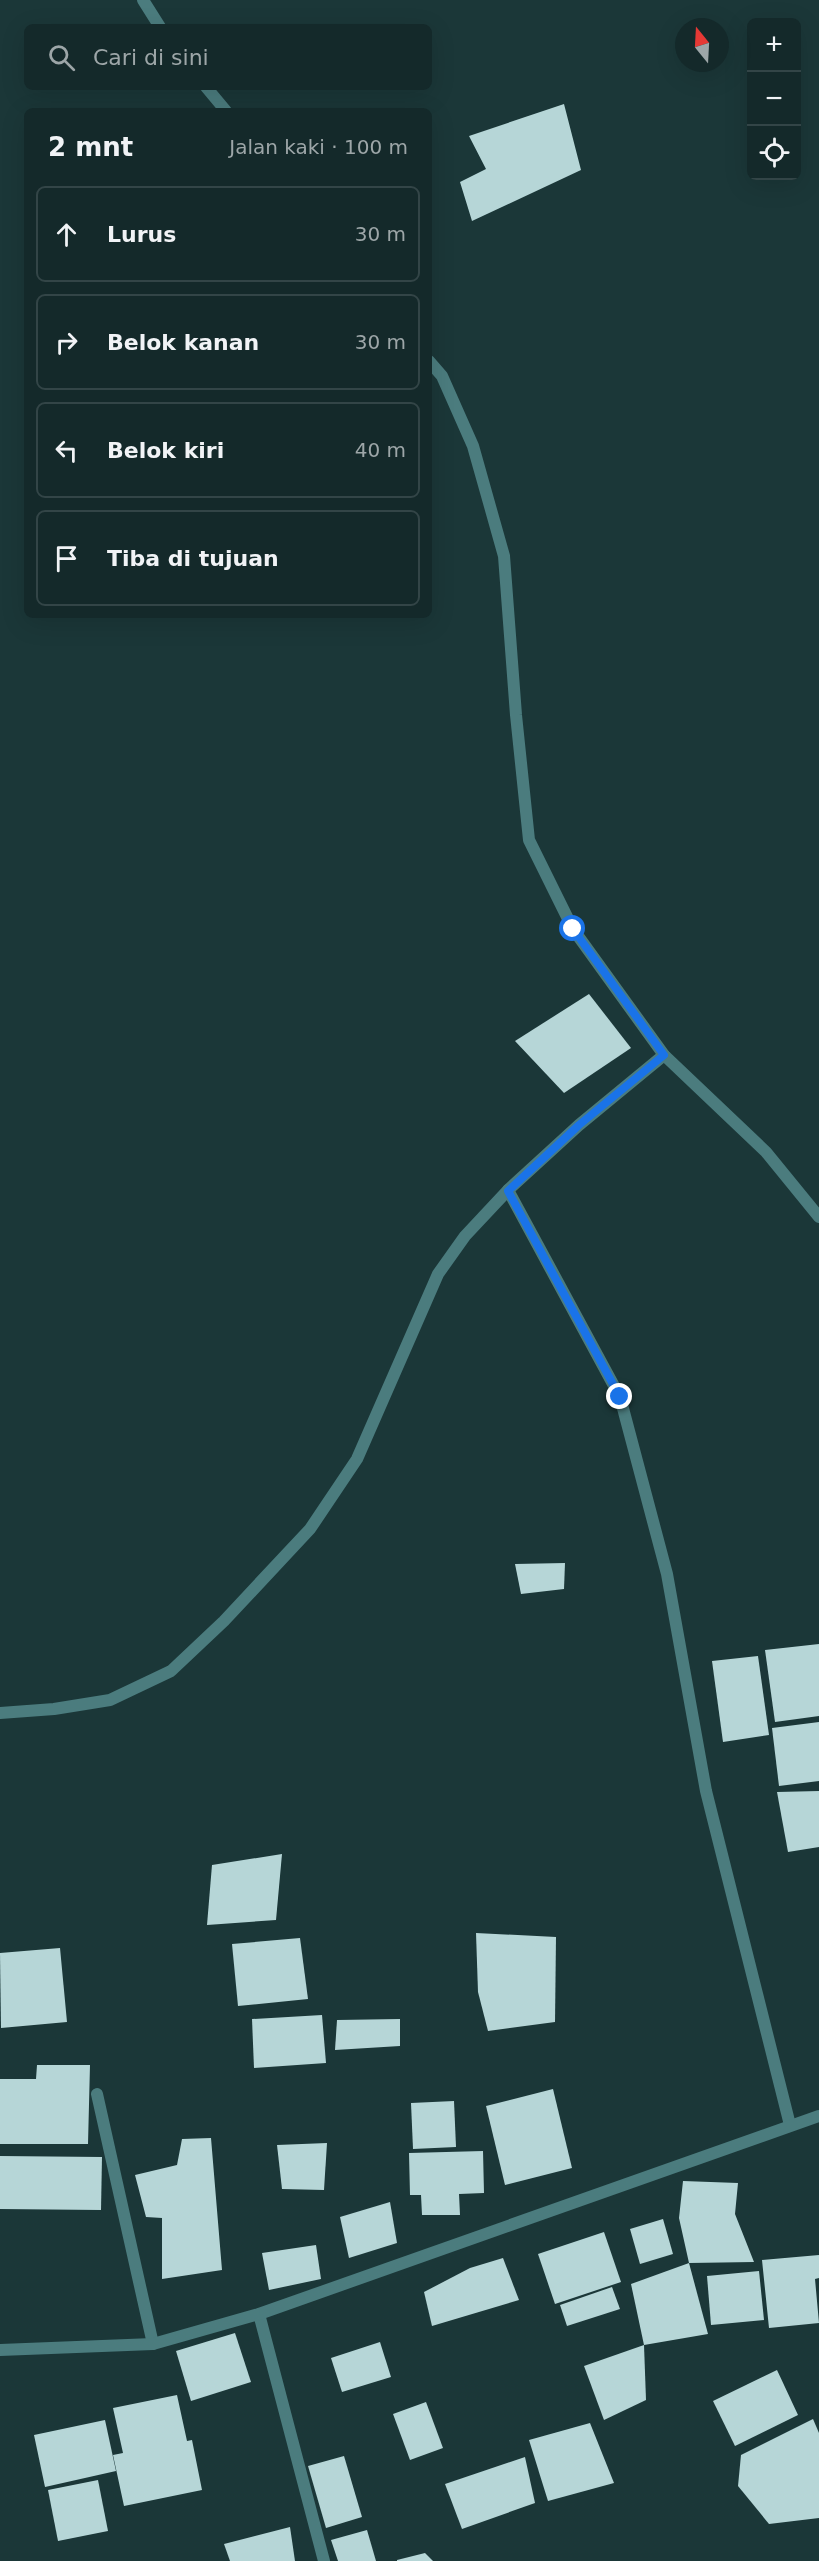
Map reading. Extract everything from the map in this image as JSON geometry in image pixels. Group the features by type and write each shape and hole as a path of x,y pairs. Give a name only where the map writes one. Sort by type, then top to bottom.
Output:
{"street":[{"path":"143,0 158,24"},
{"path":"208,90 224,108"},
{"path":"432,364 442,376 472,446 494,513 504,556 516,715 529,840 573,929 664,1055 766,1152 819,1217"},
{"path":"0,1713 54,1709 110,1700 171,1671 224,1620 310,1529 357,1460 438,1274 465,1236 508,1191 579,1125 664,1055"},
{"path":"508,1191 620,1397 667,1574 706,1791 790,2125"},
{"path":"97,2094 153,2343"},
{"path":"0,2350 153,2343 260,2314 819,2116"},
{"path":"260,2314 324,2561"}],"building":[{"path":"564,104 581,170 472,221 460,182 486,169 469,136"},
{"path":"589,994 631,1048 564,1093 515,1041"},
{"path":"565,1563 564,1589 521,1594 515,1564"},
{"path":"819,1644 819,1716 775,1722 765,1650"},
{"path":"758,1656 769,1735 723,1742 712,1661"},
{"path":"819,1722 819,1781 779,1786 772,1728"},
{"path":"819,1791 819,1847 788,1852 777,1792"},
{"path":"282,1854 276,1920 207,1925 212,1865"},
{"path":"476,1933 556,1937 555,2022 488,2031 478,1992"},
{"path":"300,1938 308,1999 238,2006 232,1944"},
{"path":"60,1948 67,2022 1,2028 0,1953"},
{"path":"322,2015 326,2063 254,2068 252,2019"},
{"path":"400,2019 400,2046 335,2050 337,2020"},
{"path":"37,2065 90,2065 88,2144 0,2144 0,2079 36,2079"},
{"path":"553,2089 572,2168 505,2185 486,2106"},
{"path":"454,2101 456,2147 413,2149 411,2103"},
{"path":"211,2138 222,2270 162,2279 162,2218 146,2217 135,2175 177,2165 182,2139"},
{"path":"327,2143 324,2190 282,2189 277,2145"},
{"path":"483,2151 484,2193 459,2194 460,2215 422,2215 421,2195 410,2195 409,2153"},
{"path":"0,2156 102,2157 101,2210 0,2209"},
{"path":"683,2181 738,2183 735,2214 754,2262 689,2263 679,2218"},
{"path":"390,2202 397,2243 349,2258 340,2217"},
{"path":"663,2219 673,2254 640,2264 630,2229"},
{"path":"604,2232 621,2282 555,2304 538,2254"},
{"path":"316,2245 321,2279 269,2290 262,2253"},
{"path":"819,2255 819,2278 815,2279 819,2323 769,2328 762,2260"},
{"path":"503,2258 519,2300 432,2326 424,2292 470,2268"},
{"path":"689,2263 708,2334 644,2345 631,2284"},
{"path":"759,2271 764,2320 711,2325 707,2276"},
{"path":"612,2287 620,2309 567,2326 560,2305"},
{"path":"235,2333 251,2382 191,2401 176,2351"},
{"path":"380,2342 391,2377 342,2392 331,2358"},
{"path":"644,2345 646,2400 604,2420 584,2366"},
{"path":"777,2370 798,2415 735,2446 713,2401"},
{"path":"177,2395 187,2441 192,2440 202,2490 124,2506 113,2455 123,2453 113,2408"},
{"path":"426,2402 443,2448 410,2460 393,2414"},
{"path":"813,2419 819,2433 819,2518 769,2524 738,2486 741,2455"},
{"path":"105,2420 116,2471 45,2487 34,2435"},
{"path":"590,2423 614,2483 548,2501 529,2440"},
{"path":"344,2456 362,2517 326,2528 308,2466"},
{"path":"525,2457 535,2503 462,2529 445,2484"},
{"path":"98,2480 108,2531 58,2541 48,2490"},
{"path":"290,2527 295,2561 230,2561 224,2544"},
{"path":"367,2530 376,2561 338,2561 331,2540"},
{"path":"425,2553 433,2561 397,2561 397,2560"}],"route":[{"path":"573,929 664,1055 579,1125 508,1191 620,1397"}]}
